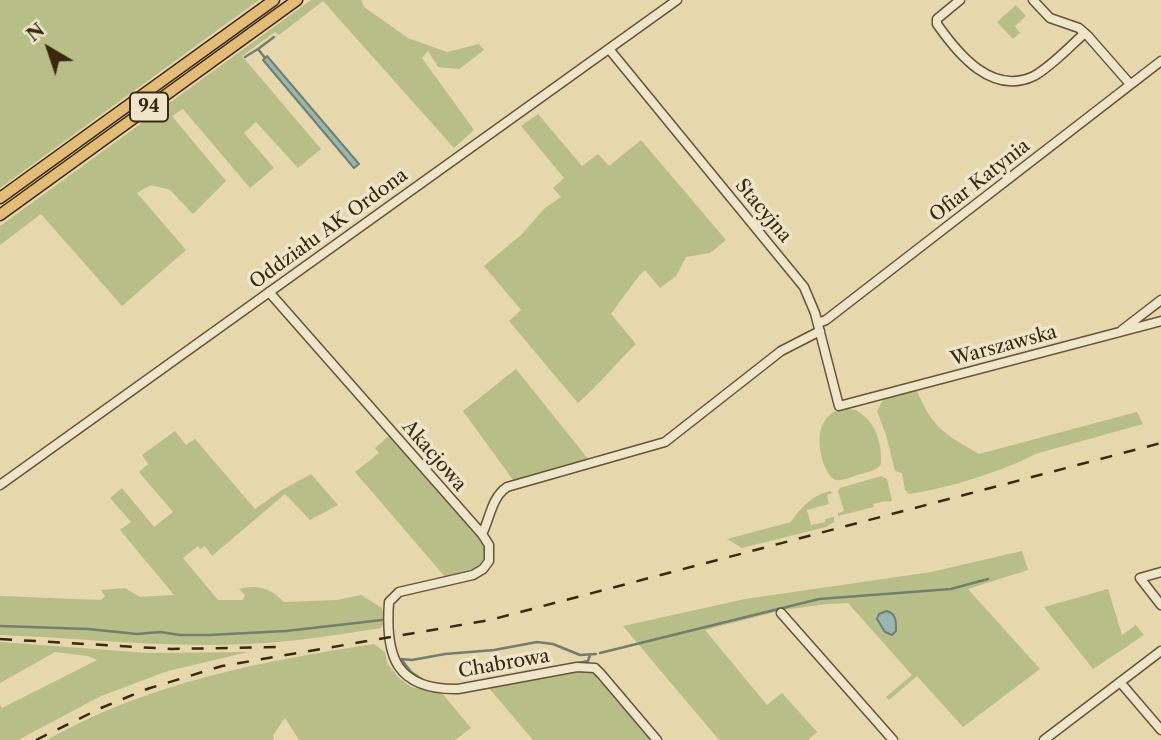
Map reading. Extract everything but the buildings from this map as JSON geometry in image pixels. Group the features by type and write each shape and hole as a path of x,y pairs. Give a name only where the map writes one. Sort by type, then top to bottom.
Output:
{"main road":[{"name":"94","path":"0,198 274,0"},
{"name":"94","path":"0,215 297,0"}],"street":[{"name":"Oddziału AK Ordona","path":"0,485 677,0"},
{"path":"960,0 937,19 936,24 972,66 1003,80 1018,81 1035,75 1085,33"},
{"path":"1032,0 1050,18 1079,28 1085,33 1130,84"},
{"name":"Stacyjna","path":"609,49 794,274 809,296 839,406 852,402"},
{"name":"Ofiar Katynia","path":"482,534 498,496 515,484 665,442 781,351 819,327 1161,61"},
{"name":"Akacjowa","path":"269,292 482,534"},
{"name":"Warszawska","path":"1158,302 1156,312 1161,320"},
{"name":"Warszawska","path":"852,402 1120,332 1158,302"},
{"path":"1120,332 1161,320"},
{"name":"Chabrowa","path":"482,534 489,545 490,555 486,566 480,572 399,592 389,602 388,627 394,660 400,670 415,682 434,689 458,689 577,667 591,667 601,674 657,740"},
{"path":"1161,572 1140,578 1161,605"},
{"path":"781,613 893,740"},
{"path":"1044,740 1161,651"},
{"path":"1120,682 1161,730"}],"green space":[{"path":"0,0 259,0 0,188"},
{"path":"311,0 361,0 364,7 408,38 447,52 479,44 484,50 459,69 438,67 428,51 422,58 474,130 454,148 323,1 279,35 275,32 242,56 321,149 298,168 256,122 244,133 274,168 250,188 183,109 172,116 226,181 193,214 170,190 151,185 137,193 186,250 122,306 41,214 0,245 0,226"},
{"path":"1016,5 1026,16 1015,26 1020,33 1013,39 997,22"},
{"path":"538,114 582,166 598,154 609,166 641,140 726,240 710,253 686,257 676,276 660,288 645,270 642,273 611,314 636,344 578,403 509,321 521,310 484,266 522,234 545,208 561,197 553,188 564,178 521,126"},
{"path":"516,369 593,465 518,487 463,411"},
{"path":"917,391 929,414 941,429 979,454 1137,412 1143,424 1035,454 1008,467 974,478 909,494 905,490 902,473 895,471 877,411 884,398"},
{"path":"847,408 863,415 874,428 880,446 881,464 876,469 836,480 826,468 822,457 820,432 833,412"},
{"path":"175,431 186,445 195,439 255,509 311,474 338,505 310,520 285,494 212,556 205,546 200,549 198,546 183,558 218,600 243,600 245,595 239,589 252,587 269,590 284,602 337,600 361,595 382,608 385,621 381,628 281,642 216,645 0,635 0,596 101,600 105,596 101,590 125,588 140,597 174,595 120,530 131,522 110,498 122,488 154,527 173,512 139,472 148,464 142,455"},
{"path":"391,434 479,534 485,553 479,565 446,578 355,472 379,453 375,448"},
{"path":"881,476 887,479 892,500 838,516 838,513 844,511 838,491 840,488"},
{"path":"830,491 833,493 827,495 829,504 807,510 811,525 825,522 825,519 838,516 826,527 742,548 727,539 791,522 798,512 818,495"},
{"path":"1022,551 1028,570 968,589 1040,669 963,727 917,676 889,700 886,697 912,675 848,603 783,610 705,630 767,705 782,693 817,732 808,740 719,740 623,626 745,599 931,572"},
{"path":"1108,589 1122,635 1136,625 1144,635 1093,669 1044,607"},
{"path":"0,642 148,653 248,652 168,671 101,696 18,740 0,740 0,705 2,708 97,660 88,656 55,652 0,683"},
{"path":"374,644 385,652 387,663 398,677 411,687 442,693 471,728 455,740 299,740 285,718 273,735 274,740 47,740 85,720 165,689 248,667"},
{"path":"588,671 598,677 651,738 533,740 488,687"}],"water":[{"path":"267,56 359,164 354,168 263,60"},
{"path":"887,611 893,614 895,619 896,631 892,635 885,632 877,619 879,614"}],"waterway":[{"path":"258,49 274,37"},
{"path":"245,57 258,49 265,58"},
{"path":"600,653 819,599 951,589 988,579"},
{"path":"0,626 209,635 286,631 382,620"},
{"path":"401,659 494,650 537,642 553,644 580,655 596,654"},
{"path":"564,666 588,661 590,655"},
{"path":"401,659 411,672 423,680"}],"railway":[{"path":"36,740 147,689 222,666 490,620 1161,443"},
{"path":"0,639 171,649 281,647"}]}
